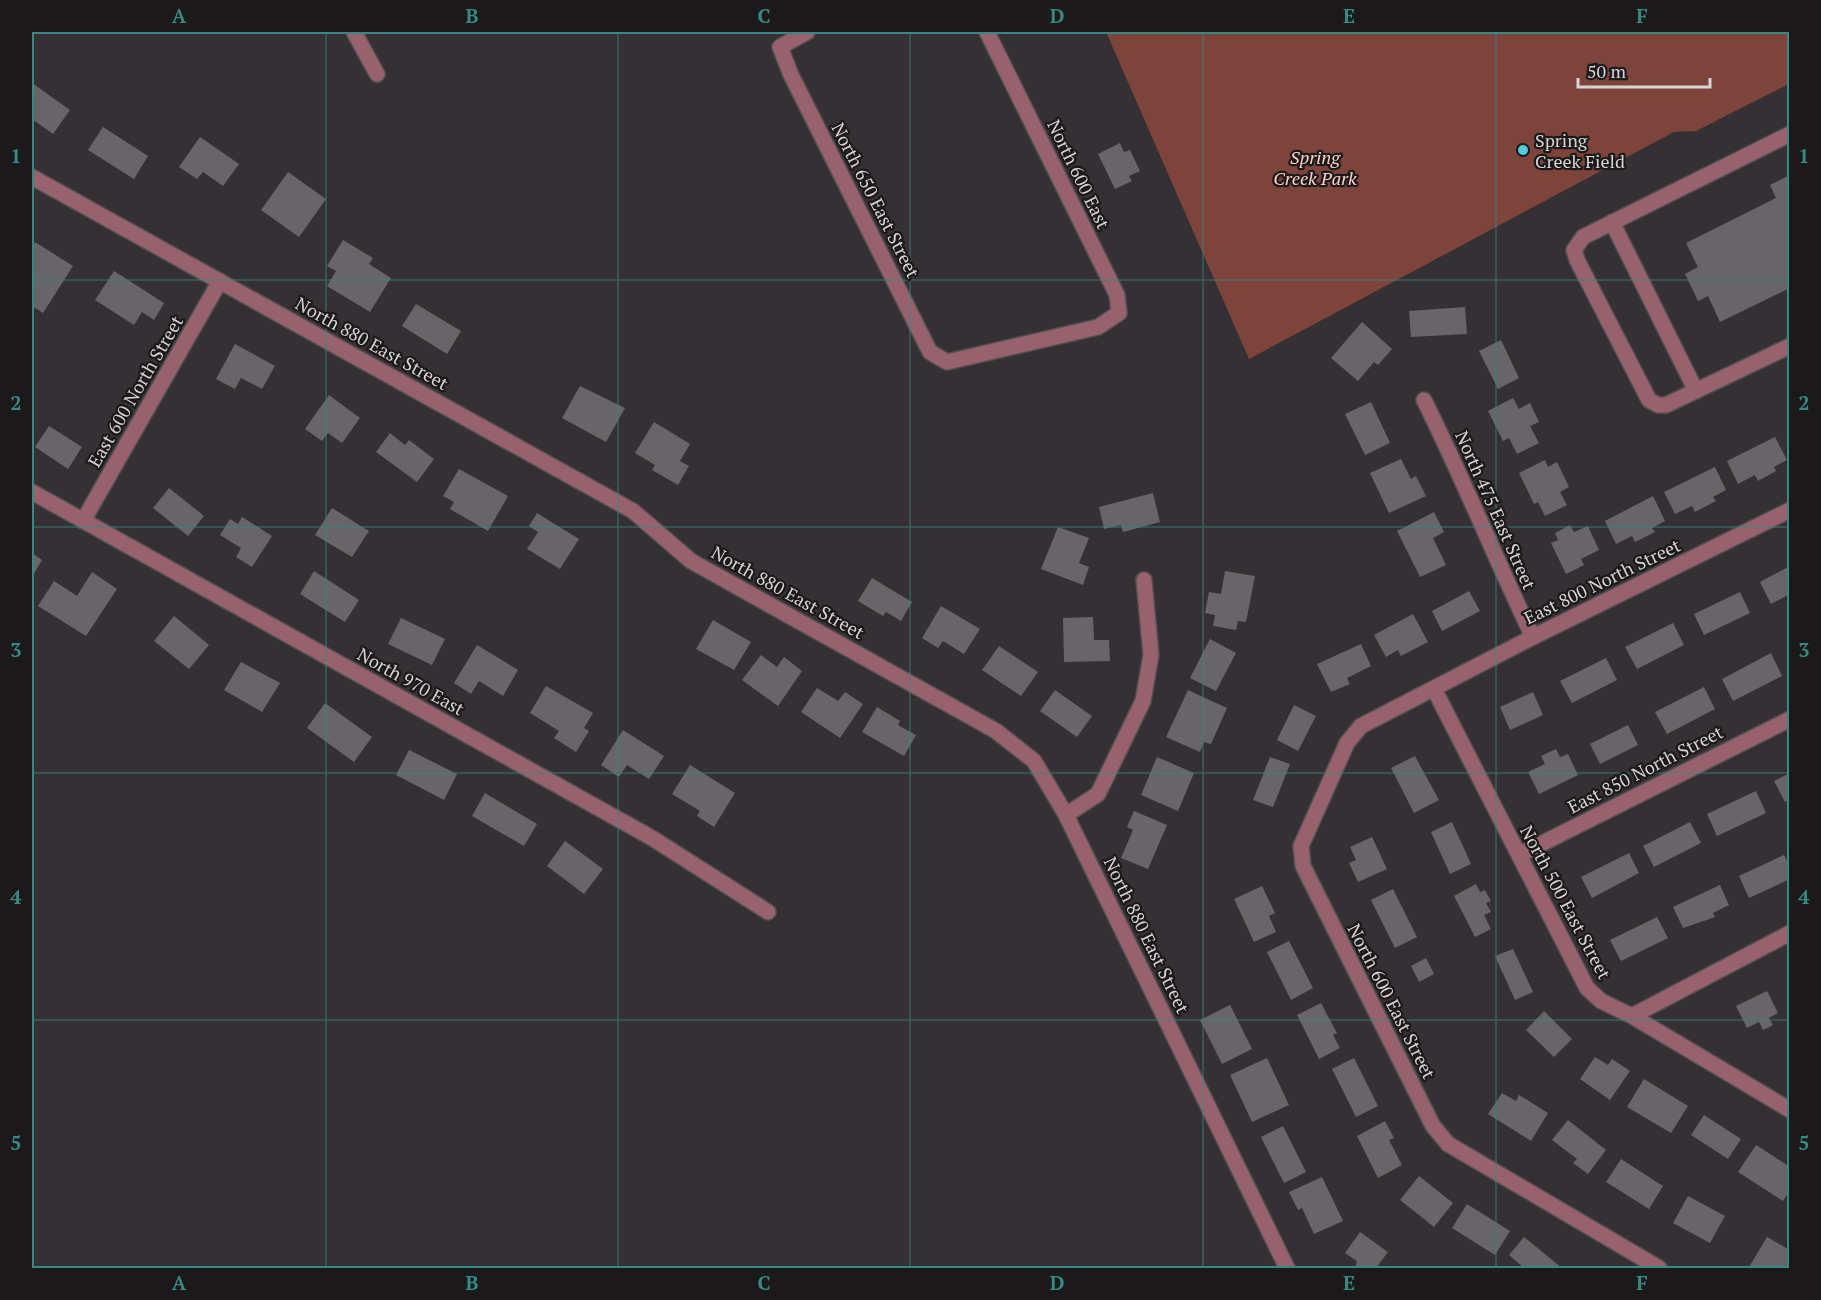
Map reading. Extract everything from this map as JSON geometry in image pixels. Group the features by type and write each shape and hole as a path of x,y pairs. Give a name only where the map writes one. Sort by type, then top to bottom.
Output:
{"street":[{"path":"354,32 377,74"},
{"name":"North 650 East Street","path":"807,32 780,47 791,75 930,352 947,362"},
{"name":"North 600 East","path":"947,362 1098,327 1119,313 1117,295 987,32"},
{"path":"1790,134 1583,237 1574,250 1649,400 1666,405 1790,346"},
{"name":"North 880 East Street","path":"32,177 633,511 691,561 996,731 1034,761 1066,815 1287,1269"},
{"path":"1612,222 1696,391"},
{"name":"East 600 North Street","path":"83,521 220,281"},
{"name":"North 475 East Street","path":"1424,399 1471,494 1486,537 1533,636"},
{"name":"North 970 East","path":"32,492 652,838 768,912"},
{"name":"East 800 North Street","path":"1434,689 1533,636 1790,510"},
{"path":"1066,815 1098,794 1143,701 1151,655 1144,580"},
{"name":"North 500 East Street","path":"1434,689 1587,988 1601,1001 1632,1016 1790,1110"},
{"name":"North 600 East Street","path":"1434,689 1361,726 1347,743 1301,846 1303,866 1433,1126 1448,1144 1659,1269"},
{"name":"East 850 North Street","path":"1518,855 1790,718"},
{"path":"1632,1016 1790,933"}],"green space":[{"name":"Spring Creek Park","path":"1106,32 1789,32 1789,84 1696,131 1674,132 1249,359"}],"building":[{"path":"32,83 70,110 53,134 32,119"},
{"path":"103,127 148,156 134,179 88,150"},
{"path":"200,137 239,164 223,186 203,172 197,179 179,167"},
{"path":"1120,143 1124,152 1130,150 1140,171 1129,176 1132,181 1115,189 1098,154"},
{"path":"288,172 326,199 299,237 261,210"},
{"path":"1790,175 1790,288 1720,322 1708,296 1698,301 1685,274 1698,267 1686,243 1776,198 1770,185"},
{"path":"343,240 373,258 369,264 391,278 370,312 327,286 336,271 327,266"},
{"path":"35,242 73,266 43,313 32,306 32,249"},
{"path":"114,271 164,303 154,320 142,312 134,325 95,300"},
{"path":"416,304 461,331 447,354 402,326"},
{"path":"1465,307 1467,334 1411,337 1409,311"},
{"path":"1362,322 1392,349 1378,365 1374,362 1358,381 1331,358"},
{"path":"1501,340 1519,378 1498,389 1479,351"},
{"path":"235,344 275,366 262,389 241,378 235,389 216,379"},
{"path":"580,386 625,408 606,442 562,418"},
{"path":"329,395 360,418 342,443 328,433 322,441 305,429"},
{"path":"1513,398 1519,409 1530,403 1539,422 1530,426 1539,443 1517,454 1509,438 1503,441 1488,411"},
{"path":"1371,402 1390,443 1365,455 1345,414"},
{"path":"654,422 690,444 680,461 689,466 678,485 652,470 655,465 635,453"},
{"path":"49,426 82,447 68,469 35,447"},
{"path":"390,433 405,445 409,440 434,459 417,482 376,452"},
{"path":"1775,437 1787,460 1774,467 1776,471 1758,481 1755,475 1738,484 1727,461"},
{"path":"1401,459 1411,479 1416,476 1426,496 1389,513 1370,473"},
{"path":"1545,460 1548,467 1557,462 1569,487 1560,492 1567,505 1545,516 1538,502 1534,504 1519,473"},
{"path":"1715,467 1726,490 1713,497 1716,501 1695,512 1692,506 1675,514 1664,492"},
{"path":"459,469 508,496 488,531 450,509 454,502 443,496"},
{"path":"169,488 204,516 188,536 153,508"},
{"path":"1153,493 1160,522 1123,532 1121,525 1104,529 1099,507"},
{"path":"1653,496 1665,521 1652,528 1655,532 1635,542 1632,536 1616,544 1605,521"},
{"path":"332,508 369,531 352,557 315,535"},
{"path":"1434,512 1444,532 1433,538 1446,565 1420,577 1397,531"},
{"path":"537,513 579,539 560,569 527,549 538,532 529,526"},
{"path":"242,517 272,536 252,567 236,557 241,548 220,535 230,519 238,524"},
{"path":"1570,525 1574,532 1588,526 1599,550 1581,559 1584,565 1566,574 1551,543 1558,540 1555,533"},
{"path":"1058,527 1089,538 1079,563 1089,567 1083,585 1041,569"},
{"path":"32,553 42,560 32,577"},
{"path":"1790,566 1790,594 1771,604 1760,582"},
{"path":"314,571 359,600 345,622 300,594"},
{"path":"1225,571 1255,576 1246,622 1238,621 1236,630 1213,626 1215,615 1205,613 1209,592 1221,594"},
{"path":"92,572 117,589 86,636 38,606 54,581 77,596"},
{"path":"872,578 912,602 901,621 886,612 883,616 858,601"},
{"path":"1469,591 1480,611 1442,631 1432,611"},
{"path":"1740,592 1750,613 1704,635 1694,614"},
{"path":"941,606 980,629 964,654 943,641 938,648 922,638"},
{"path":"1413,614 1428,642 1401,656 1398,650 1386,657 1374,635"},
{"path":"174,616 209,645 189,669 154,641"},
{"path":"1093,617 1094,640 1109,640 1110,661 1064,662 1063,618"},
{"path":"401,618 445,639 432,665 388,644"},
{"path":"713,620 751,642 734,670 696,649"},
{"path":"1673,623 1684,645 1637,669 1625,647"},
{"path":"1210,639 1236,653 1216,691 1190,678"},
{"path":"1361,644 1371,666 1347,678 1350,684 1331,692 1317,664"},
{"path":"477,645 518,670 503,696 479,681 471,694 454,683"},
{"path":"999,646 1038,672 1021,696 982,670"},
{"path":"1771,653 1782,676 1733,701 1722,679"},
{"path":"761,655 777,667 784,657 802,671 778,706 742,680"},
{"path":"1606,658 1617,680 1572,703 1560,681"},
{"path":"241,662 280,683 262,712 224,690"},
{"path":"546,686 593,713 584,728 589,731 576,752 554,738 559,731 530,713"},
{"path":"1704,687 1715,709 1667,734 1655,712"},
{"path":"817,688 838,701 845,692 863,704 840,738 801,712"},
{"path":"1055,690 1092,716 1077,737 1040,711"},
{"path":"1188,690 1227,708 1211,744 1204,742 1200,752 1166,737"},
{"path":"1533,692 1543,715 1510,730 1500,707"},
{"path":"325,703 372,737 354,762 307,728"},
{"path":"1294,705 1316,716 1298,751 1277,740"},
{"path":"877,707 900,721 898,725 916,735 904,756 862,732"},
{"path":"1628,725 1638,745 1600,764 1590,744"},
{"path":"623,730 664,756 649,779 627,765 619,777 601,765"},
{"path":"1556,749 1560,757 1568,754 1578,775 1539,794 1528,772 1545,764 1541,756"},
{"path":"409,750 457,774 444,800 396,775"},
{"path":"1415,756 1439,800 1414,813 1391,768"},
{"path":"1157,757 1194,773 1178,811 1141,795"},
{"path":"1270,757 1290,764 1273,807 1253,800"},
{"path":"690,765 735,793 714,827 697,816 700,811 672,794"},
{"path":"1790,773 1790,799 1785,802 1774,781"},
{"path":"1756,791 1766,813 1717,836 1707,814"},
{"path":"485,793 537,824 524,846 472,816"},
{"path":"1134,811 1167,825 1148,869 1121,858 1133,830 1127,827"},
{"path":"1452,822 1471,864 1450,874 1431,832"},
{"path":"1690,822 1701,843 1654,867 1643,846"},
{"path":"1372,837 1387,869 1358,882 1349,863 1356,860 1350,847"},
{"path":"565,841 603,869 584,894 547,866"},
{"path":"1629,853 1639,873 1592,898 1581,877"},
{"path":"1784,855 1790,867 1790,879 1749,898 1739,876"},
{"path":"1476,884 1480,892 1485,890 1491,901 1486,903 1491,912 1484,915 1491,929 1475,937 1454,896"},
{"path":"1720,885 1729,905 1713,913 1715,917 1683,928 1673,907"},
{"path":"1262,886 1275,913 1269,916 1276,932 1254,942 1234,899"},
{"path":"1393,889 1417,937 1395,948 1371,900"},
{"path":"1657,917 1668,938 1621,961 1610,940"},
{"path":"1289,941 1313,988 1291,1000 1267,952"},
{"path":"1513,949 1533,992 1515,1000 1495,956"},
{"path":"1426,958 1434,974 1419,982 1411,966"},
{"path":"1767,991 1778,1013 1769,1018 1773,1025 1763,1030 1759,1022 1747,1028 1736,1006"},
{"path":"1321,1003 1337,1033 1333,1035 1340,1048 1319,1059 1297,1015"},
{"path":"1230,1005 1252,1049 1222,1064 1200,1020"},
{"path":"1544,1011 1572,1039 1554,1057 1526,1030"},
{"path":"1595,1057 1608,1065 1612,1059 1630,1071 1610,1100 1580,1079"},
{"path":"1267,1058 1289,1105 1252,1122 1230,1075"},
{"path":"1354,1058 1378,1106 1356,1117 1332,1069"},
{"path":"1644,1079 1688,1106 1671,1133 1627,1107"},
{"path":"1502,1093 1516,1101 1519,1095 1548,1113 1531,1141 1488,1114"},
{"path":"1704,1115 1741,1139 1728,1159 1691,1135"},
{"path":"1568,1120 1606,1150 1588,1174 1573,1163 1577,1159 1552,1140"},
{"path":"1385,1121 1394,1138 1389,1140 1402,1165 1378,1178 1357,1136"},
{"path":"1283,1126 1306,1172 1284,1183 1261,1137"},
{"path":"1756,1145 1790,1167 1790,1190 1783,1201 1738,1172"},
{"path":"1621,1159 1663,1186 1649,1209 1606,1182"},
{"path":"1419,1176 1453,1203 1434,1227 1400,1200"},
{"path":"1322,1177 1343,1221 1314,1234 1302,1208 1298,1210 1289,1192"},
{"path":"1688,1196 1725,1216 1710,1243 1673,1223"},
{"path":"1467,1204 1510,1231 1495,1255 1452,1228"},
{"path":"1360,1232 1388,1252 1376,1268 1355,1268 1357,1261 1345,1253"},
{"path":"1524,1237 1562,1268 1524,1268 1509,1255"},
{"path":"1767,1237 1788,1249 1787,1268 1749,1267"}],"place":[{"name":"Spring Creek Field","path":"1523,150"}]}
